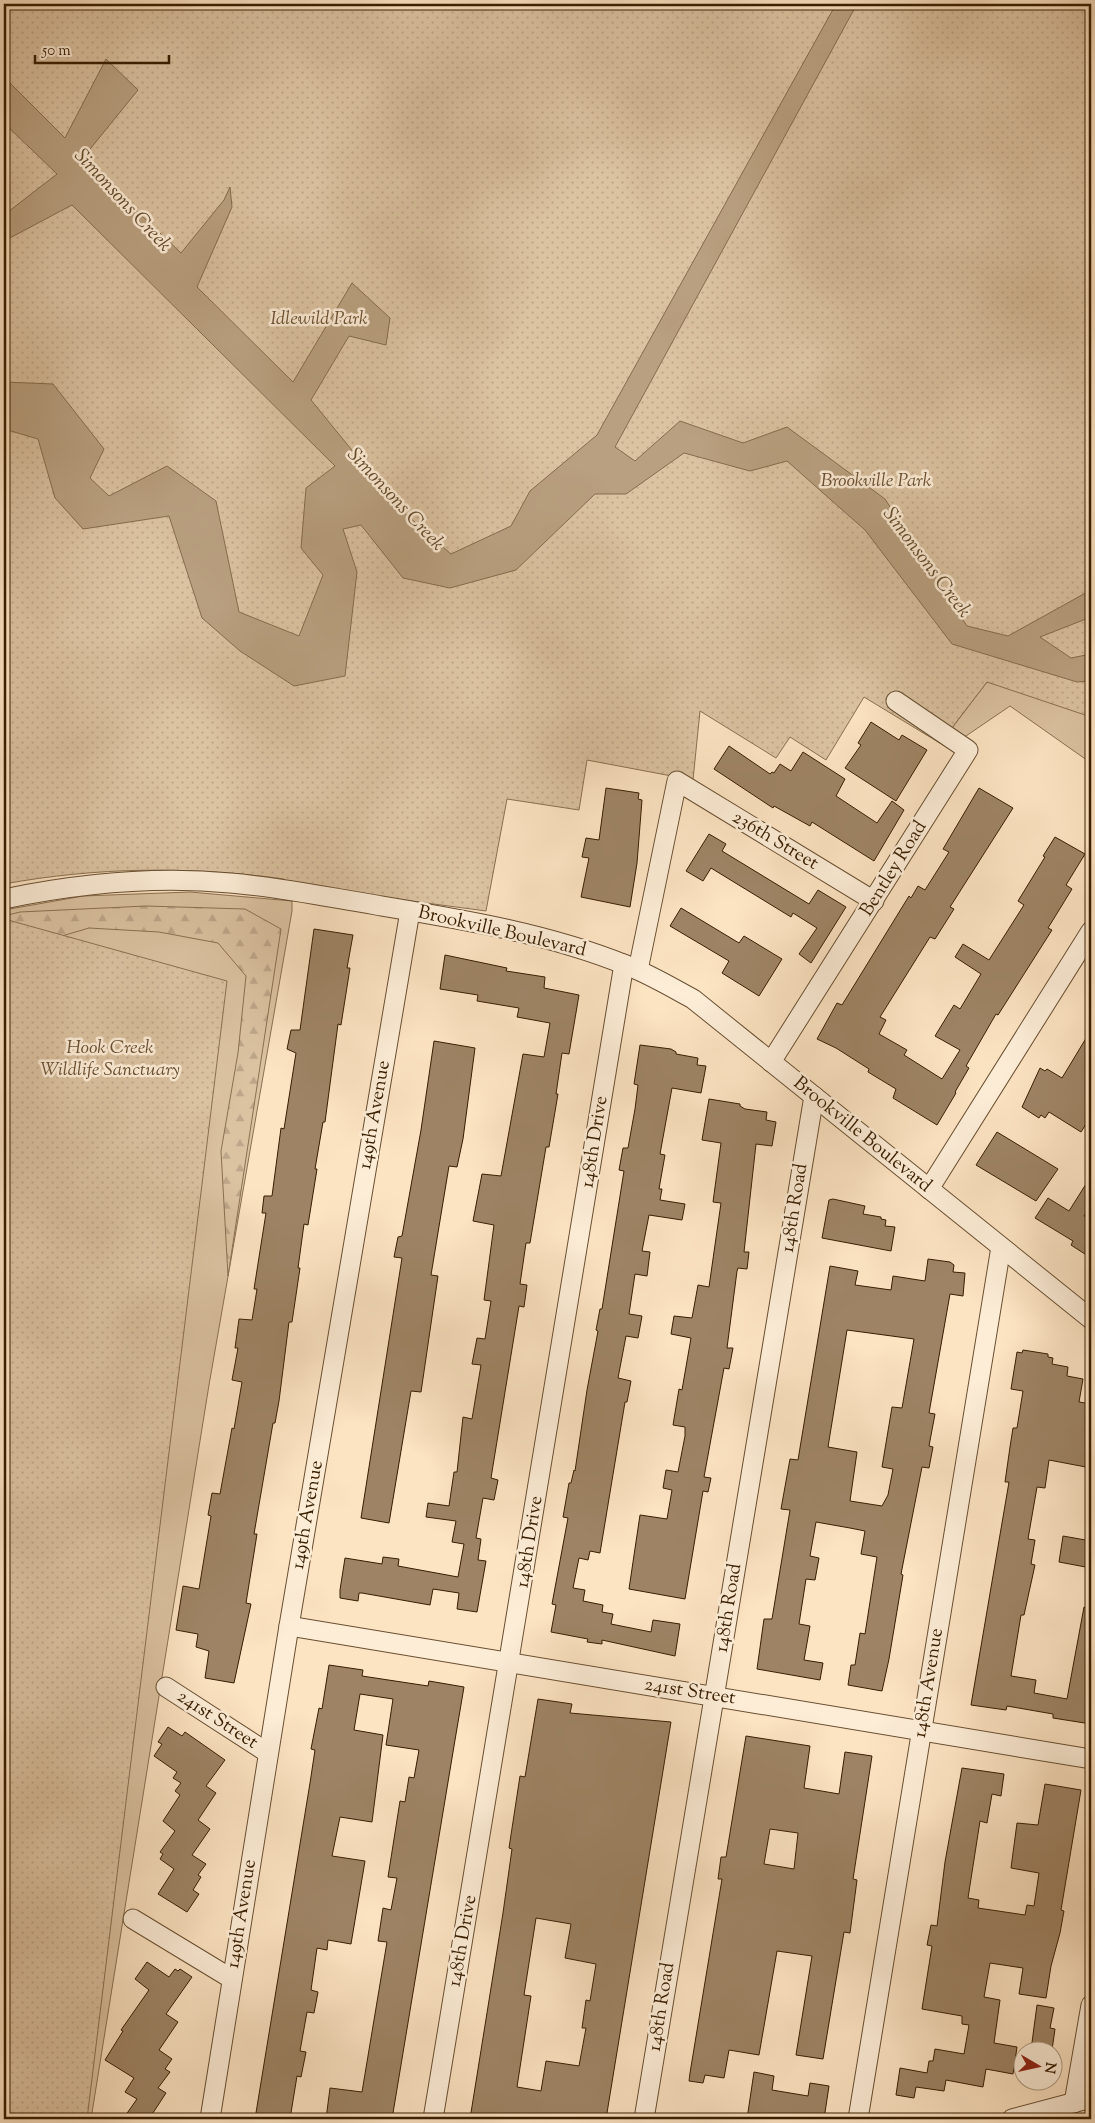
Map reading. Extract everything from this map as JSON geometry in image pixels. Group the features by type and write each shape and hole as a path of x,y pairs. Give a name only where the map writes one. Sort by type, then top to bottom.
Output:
{"street":[{"name":"Bentley Road","path":"771,1062 968,750 896,701"},
{"name":"236th Street","path":"677,781 874,901"},
{"name":"148th Drive","path":"433,2119 510,1662 631,967 677,781"},
{"name":"Brookville Boulevard","path":"4,899 42,891 120,884 199,881 256,886 410,911 528,934 580,948 631,967 693,999 1091,1319"},
{"name":"149th Avenue","path":"210,2119 289,1626 410,911"},
{"path":"929,1189 1091,931"},
{"name":"148th Road","path":"644,2119 814,1096"},
{"name":"148th Avenue","path":"858,2119 1001,1247"},
{"name":"241st Street","path":"289,1626 1091,1759"},
{"name":"241st Street","path":"166,1687 268,1753"},
{"path":"133,1919 232,1979"},
{"path":"1012,2119 1083,2101 1091,2005"}],"green space":[{"name":"Idlewild Park","path":"4,4 1091,4 1091,717 987,682 954,725 943,745 864,697 826,760 790,737 776,758 700,711 693,780 587,760 579,810 507,799 486,911 284,884 284,879 179,870 74,874 4,884"},
{"path":"987,682 1091,711 1091,763 1010,706 963,738 952,728"},
{"name":"Hook Creek Wildlife Sanctuary","path":"190,892 292,901 292,911 209,1385 91,2119 59,2119 4,1614 4,910 83,896"},
{"path":"146,906 245,909 281,929 228,1276 221,1151 238,1053 246,976 218,943 159,932 89,928 4,953 4,916 20,912"},
{"name":"Hook Creek Wildlife Sanctuary","path":"8,920 227,981 87,2119 4,2119 4,921"}],"water":[{"name":"Simonsons Creek","path":"836,4 857,4 615,447 635,461 680,421 743,443 787,427 885,499 967,626 1008,636 1091,590 1091,617 1040,637 1071,658 1091,654 1091,681 1077,682 952,644 865,530 787,461 750,471 684,453 626,494 595,494 516,570 450,588 403,578 361,525 343,529 357,572 345,676 294,686 240,651 202,618 169,516 83,529 55,498 38,439 4,429 4,382 53,384 104,449 90,478 109,496 167,466 216,501 239,612 299,636 323,575 301,548 306,488 335,466 72,205 6,240 4,245 4,215 57,174 4,123 4,77 65,138 106,59 138,90 82,159 181,253 224,200 230,187 232,207 197,287 293,382 352,283 390,318 386,345 349,336 311,400 400,509 451,554 511,526 530,491 597,435"}],"building":[{"path":"871,722 899,740 902,735 927,750 896,801 845,768 861,745 858,743"},
{"path":"729,746 770,774 774,773 780,764 791,771 803,752 845,779 836,796 877,823 892,801 904,810 874,861 812,822 810,826 774,806 773,808 714,769"},
{"path":"606,788 639,793 638,799 642,800 637,863 630,907 581,897 589,858 582,857 586,838 599,840"},
{"path":"979,788 1013,808 950,907 954,909 935,939 930,937 880,1017 886,1020 879,1034 907,1050 904,1055 942,1079 960,1050 935,1036 954,1005 960,1009 981,974 955,957 963,944 989,960 1024,905 1018,901 1055,837 1085,854 1066,885 1072,889 1048,928 1052,930 998,1015 996,1014 966,1066 969,1068 937,1125 893,1098 896,1089 868,1072 869,1069 836,1048 817,1039 837,1003 842,1005 909,896 911,898 918,886 925,890 949,852 943,849"},
{"path":"709,834 726,844 722,851 809,904 818,890 846,907 811,963 799,954 817,928 793,913 791,917 711,868 703,881 686,871"},
{"path":"681,908 739,943 744,936 782,959 759,996 722,973 729,961 670,926"},
{"path":"314,929 353,935 347,968 350,968 341,1025 338,1024 325,1122 323,1122 315,1169 317,1169 308,1225 304,1224 292,1322 289,1322 279,1401 275,1423 273,1423 254,1534 257,1534 246,1603 251,1604 234,1683 205,1678 209,1651 196,1647 198,1634 176,1630 183,1586 199,1589 211,1516 208,1515 212,1493 220,1494 232,1428 234,1429 242,1382 232,1380 238,1348 235,1348 239,1319 252,1320 257,1289 254,1289 266,1213 262,1213 264,1196 272,1196 281,1128 284,1129 296,1053 287,1049 291,1030 300,1030"},
{"path":"445,955 507,968 506,971 545,977 544,988 579,995 569,1054 562,1053 556,1094 558,1094 549,1147 546,1147 530,1243 526,1243 520,1284 527,1285 524,1307 519,1306 491,1478 498,1480 494,1500 483,1498 476,1538 481,1539 478,1560 486,1561 477,1612 457,1609 459,1593 433,1589 430,1605 362,1593 359,1593 358,1601 340,1598 345,1558 382,1564 383,1557 399,1559 398,1566 458,1577 464,1544 452,1542 456,1521 426,1517 428,1503 449,1506 454,1472 457,1472 463,1417 472,1419 481,1365 472,1364 477,1338 485,1339 491,1301 484,1300 494,1225 473,1221 482,1174 501,1176 523,1054 544,1057 550,1023 517,1017 519,1008 477,1001 478,995 440,989"},
{"path":"1091,1030 1091,1116 1081,1132 1049,1112 1045,1118 1041,1115 1039,1118 1022,1107 1040,1068 1045,1071 1047,1069 1062,1078"},
{"path":"434,1041 475,1048 463,1139 457,1167 449,1166 431,1275 438,1276 421,1392 411,1391 389,1523 361,1518 402,1258 394,1257 398,1237 402,1236 421,1130"},
{"path":"640,1045 671,1049 676,1054 698,1058 697,1065 706,1066 701,1093 672,1088 660,1154 665,1155 659,1189 662,1189 660,1200 685,1204 682,1220 649,1215 642,1251 650,1252 647,1276 635,1274 629,1314 642,1316 638,1338 626,1336 618,1378 631,1381 627,1402 625,1402 600,1553 590,1551 588,1560 579,1558 573,1588 585,1590 583,1601 603,1605 602,1612 613,1614 611,1624 651,1632 653,1620 680,1624 675,1656 602,1640 602,1644 587,1642 588,1639 551,1632 556,1605 552,1604 568,1518 563,1517 569,1483 571,1483 575,1471 598,1331 596,1330 600,1309 602,1309 624,1171 619,1170 623,1148 628,1148 635,1109 638,1085 634,1084"},
{"path":"709,1099 740,1104 745,1109 767,1112 766,1120 776,1122 772,1146 756,1144 744,1252 749,1252 747,1269 738,1268 737,1271 727,1348 733,1348 729,1369 724,1368 704,1477 711,1478 708,1492 703,1491 685,1599 629,1589 640,1515 667,1519 672,1490 663,1488 666,1470 678,1472 685,1436 685,1427 673,1425 679,1389 682,1390 691,1338 671,1334 674,1316 692,1318 698,1285 709,1287 721,1203 713,1202 721,1143 702,1140"},
{"path":"997,1132 1058,1169 1036,1201 976,1165"},
{"path":"1091,1176 1091,1205 1084,1216 1091,1220 1091,1258 1071,1245 1073,1241 1035,1218 1048,1198 1069,1211"},
{"path":"833,1199 865,1206 863,1214 881,1217 881,1219 886,1220 885,1226 895,1227 891,1251 822,1238 829,1200"},
{"path":"928,1259 950,1262 954,1265 953,1272 965,1273 963,1296 950,1294 929,1413 935,1414 929,1446 933,1447 929,1468 922,1467 901,1574 903,1575 882,1691 848,1685 851,1665 855,1665 860,1633 865,1634 877,1557 861,1554 865,1531 816,1522 810,1556 819,1558 815,1580 806,1579 799,1624 810,1626 804,1660 823,1663 820,1680 757,1669 764,1619 772,1619 790,1510 781,1509 790,1459 798,1460 830,1266 858,1271 855,1285 891,1290 893,1276 925,1281","holes":["847,1330 914,1339 902,1408 892,1407 882,1467 893,1469 888,1495 882,1506 850,1501 857,1452 828,1447"]},
{"path":"1023,1350 1048,1354 1048,1357 1053,1358 1052,1364 1068,1367 1067,1376 1083,1379 1079,1402 1091,1404 1091,1468 1049,1460 1045,1488 1037,1487 1028,1539 1035,1540 1031,1564 1035,1565 1024,1615 1021,1615 1011,1676 1036,1680 1034,1693 1067,1699 1084,1607 1091,1608 1091,1724 1053,1718 1053,1714 1007,1706 1006,1710 971,1705 1009,1482 1005,1482 1013,1428 1017,1428 1023,1391 1011,1389 1017,1352 1022,1353"},
{"path":"1063,1536 1091,1541 1091,1568 1059,1562"},
{"path":"329,1665 363,1670 362,1676 428,1686 429,1681 464,1687 392,2119 326,2119 330,2088 362,2092 387,1942 378,1941 383,1908 391,1910 397,1878 388,1877 400,1801 405,1802 409,1777 414,1778 419,1750 386,1745 393,1699 360,1694 354,1730 383,1735 372,1822 340,1817 332,1856 365,1861 351,1944 328,1940 327,1950 317,1948 311,1990 318,1992 314,2013 307,2012 300,2051 306,2052 301,2077 297,2076 290,2119 255,2119 315,1750 311,1749 319,1708 322,1709"},
{"path":"538,1699 572,1704 570,1713 671,1722 606,2119 575,2119 555,2116 554,2119 470,2119 503,1913 512,1849 509,1848 520,1776 525,1777","holes":["536,1918 571,1924 565,1958 596,1964 590,2001 586,2000 582,2028 586,2028 579,2066 546,2061 541,2091 517,2087 531,1996 524,1995"]},
{"path":"168,1727 182,1736 185,1732 225,1760 206,1786 216,1793 198,1820 210,1829 192,1855 206,1864 198,1875 201,1877 193,1890 199,1894 187,1912 158,1894 174,1869 160,1859 163,1854 160,1852 175,1831 163,1821 180,1795 175,1791 181,1783 173,1778 177,1772 154,1756 162,1744 158,1742"},
{"path":"746,1736 810,1746 804,1788 839,1794 845,1752 872,1756 853,1879 857,1880 850,1933 844,1932 823,2059 796,2055 812,1956 777,1951 759,2055 729,2050 724,2078 705,2075 703,2083 689,2081 722,1879 718,1879 721,1857 726,1857","holes":["770,1829 798,1833 794,1869 764,1864"]},
{"path":"962,1768 1004,1774 1001,1796 992,1794 987,1823 980,1821 968,1898 979,1900 978,1908 1025,1915 1027,1905 1034,1906 1039,1873 1011,1868 1017,1823 1038,1825 1045,1784 1081,1790 1061,1910 1064,1911 1051,1966 1046,1998 1019,1994 1023,1968 990,1963 984,1997 1000,2000 994,2043 1012,2046 1012,2074 986,2069 983,2087 946,2080 944,2091 916,2087 914,2098 896,2095 900,2068 927,2073 929,2061 933,2061 935,2049 964,2054 969,2025 962,2024 962,2016 922,2009 932,1946 927,1945 931,1925 937,1926 945,1862"},
{"path":"147,1962 169,1977 175,1969 178,1971 180,1969 192,1977 166,2014 178,2022 159,2050 172,2059 165,2069 170,2072 158,2088 166,2093 149,2119 123,2119 137,2099 125,2092 134,2078 105,2060 123,2031 121,2030 149,1990 135,1979"},
{"path":"1037,2005 1054,2008 1050,2028 1055,2029 1053,2040 1032,2040"},
{"path":"754,2072 774,2076 772,2090 808,2096 810,2083 829,2086 824,2119 791,2116 791,2119 747,2119"}],"park label":[{"name":"Brookville Park","path":"876,481"}]}
